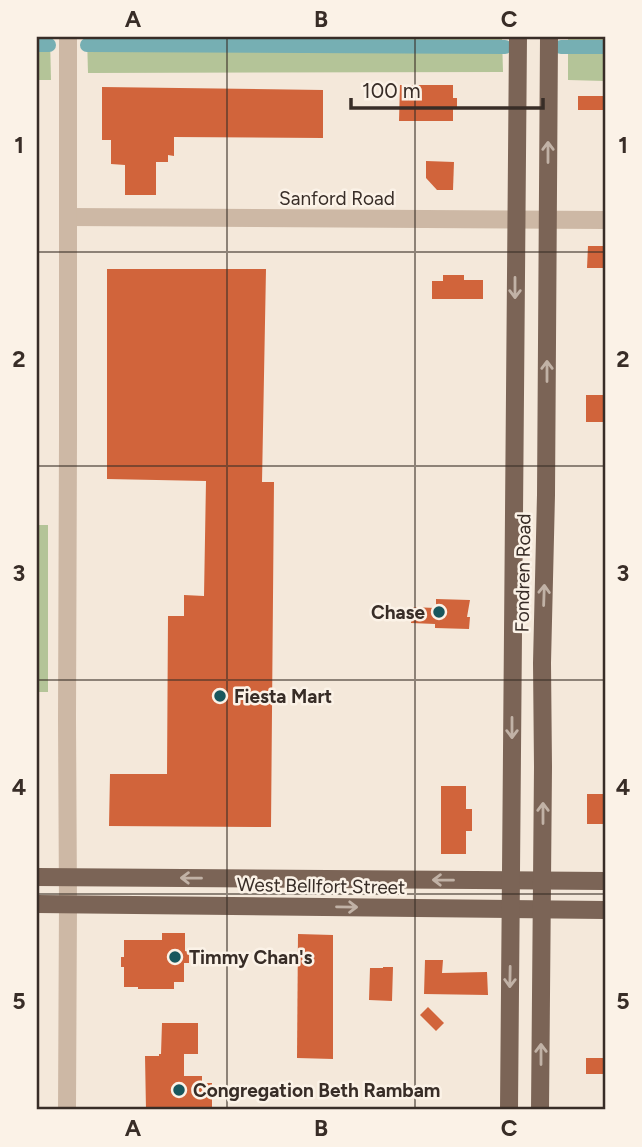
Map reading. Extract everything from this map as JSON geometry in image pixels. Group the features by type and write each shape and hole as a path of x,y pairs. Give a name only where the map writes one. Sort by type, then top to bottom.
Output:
{"main road":[{"name":"Fondren Road","path":"509,1110 517,37"},
{"name":"Fondren Road","path":"540,1110 549,37"},
{"path":"514,438 546,439"},
{"path":"512,663 542,663"},
{"name":"West Bellfort Street","path":"37,877 605,881"},
{"path":"279,907 281,879"},
{"name":"West Bellfort Street","path":"37,904 605,910"}],"street":[{"path":"67,1110 68,37"},
{"name":"Sanford Road","path":"68,217 605,220"}],"green space":[{"path":"37,37 50,37 51,80 37,80"},
{"path":"87,37 502,37 503,72 88,73"},
{"path":"568,37 605,37 605,81 568,80"},
{"path":"37,525 48,525 48,692 37,692"}],"building":[{"path":"400,85 453,85 453,98 457,98 457,108 453,108 453,121 399,121"},
{"path":"102,87 323,90 323,138 174,137 174,156 168,155 168,162 156,162 156,195 125,195 125,165 111,164 111,140 102,140"},
{"path":"578,96 605,96 605,110 578,110"},
{"path":"426,161 454,162 453,190 437,190 426,178"},
{"path":"588,246 605,246 605,268 587,268"},
{"path":"107,269 266,269 262,482 274,482 271,827 109,826 110,774 167,774 168,616 184,616 184,595 204,596 206,481 107,479"},
{"path":"443,275 464,275 464,280 483,280 483,299 432,299 432,281 443,281"},
{"path":"586,395 605,395 605,422 586,422"},
{"name":"Chase","path":"436,599 470,600 467,617 470,617 469,629 435,628 435,624 411,623 411,607 436,608"},
{"path":"441,786 466,786 466,809 472,809 472,831 466,831 466,854 441,854"},
{"path":"587,794 605,794 605,824 587,824"},
{"path":"162,933 185,933 185,951 189,952 189,963 184,963 184,982 174,982 174,989 124,987 121,957 124,957 124,940 162,940"},
{"path":"298,934 333,935 333,1059 297,1058"},
{"path":"425,960 443,960 442,973 487,972 488,995 424,994"},
{"path":"393,967 392,1001 369,1000 370,968"},
{"path":"428,1007 444,1023 436,1031 420,1015"},
{"path":"162,1023 198,1023 198,1054 184,1054 184,1076 202,1076 202,1083 212,1083 212,1110 146,1110 145,1056 161,1054"},
{"path":"586,1058 605,1058 605,1074 586,1074"}],"waterway":[{"path":"37,45 49,45"},
{"path":"87,45 505,47"},
{"path":"561,47 605,47"}],"place":[{"name":"Chase","path":"439,612"},
{"name":"Fiesta Mart","path":"220,696"},
{"name":"Timmy Chan's","path":"175,957"},
{"name":"Congregation Beth Rambam","path":"179,1090"}]}
